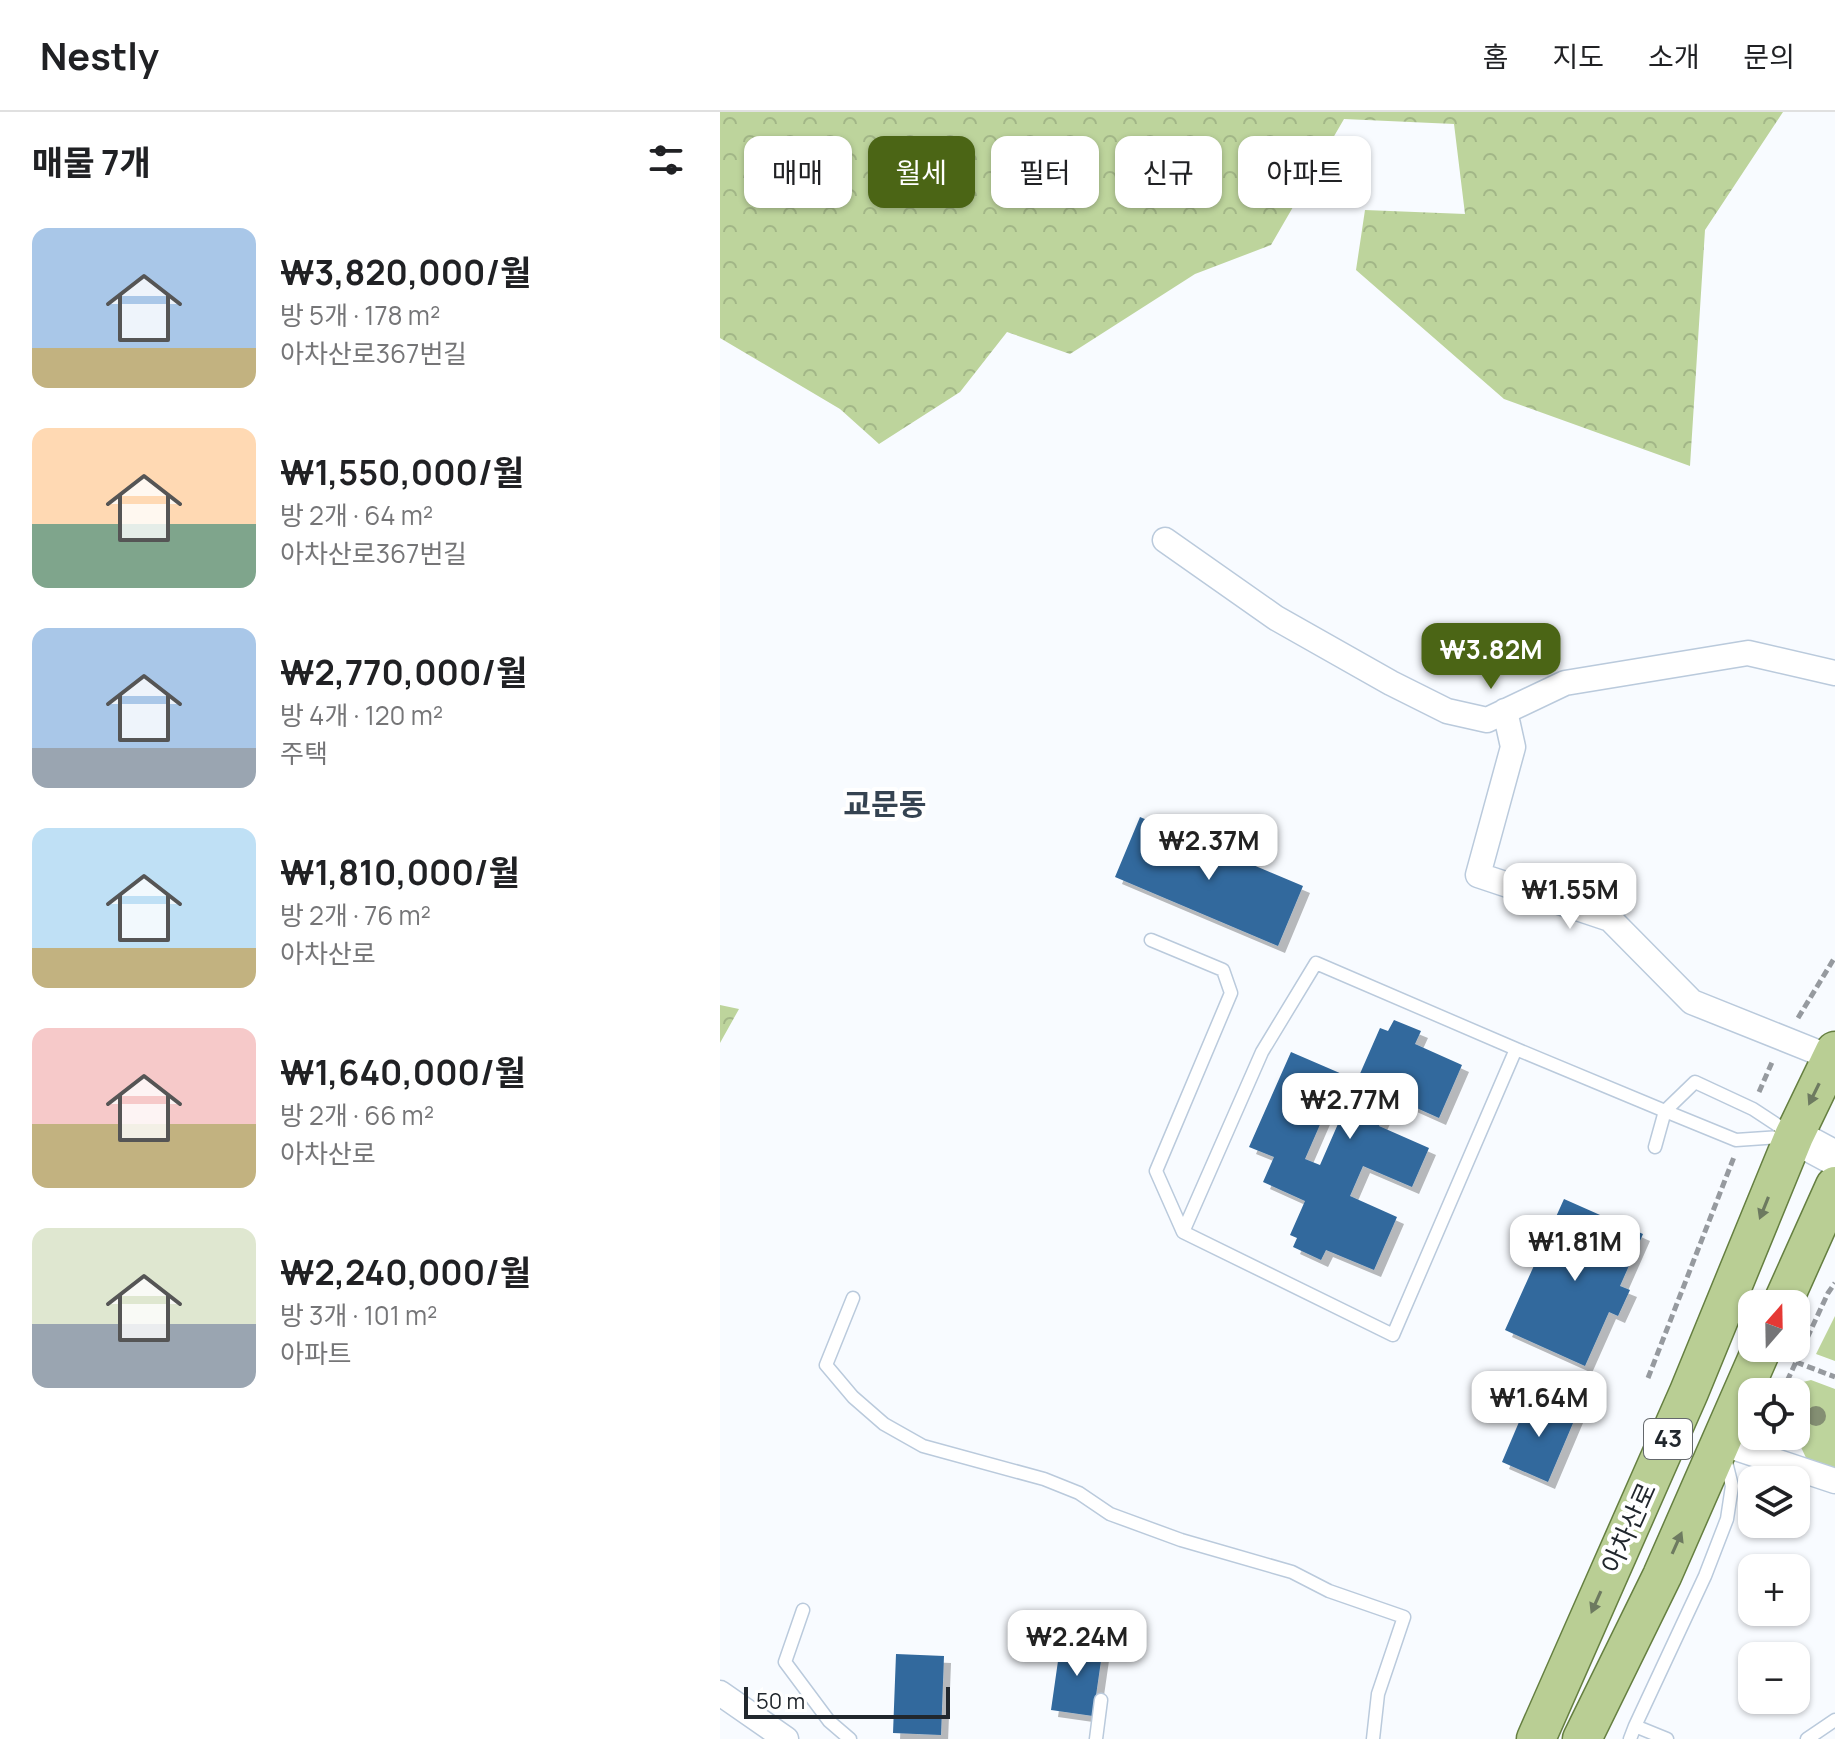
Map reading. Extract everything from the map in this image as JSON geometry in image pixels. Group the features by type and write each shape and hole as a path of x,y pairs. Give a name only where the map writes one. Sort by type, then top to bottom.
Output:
{"main road":[{"name":"아차산로","path":"1536,1739 1689,1392 1794,1136 1833,1055"},
{"path":"1788,1290 1835,1186"},
{"path":"1810,1293 1830,1258 1835,1256"},
{"name":"아차산로","path":"1582,1739 1662,1576 1721,1443 1767,1362"}],"street":[{"path":"1165,540 1276,618 1391,683 1447,711 1487,720 1565,683 1748,653 1835,673"},
{"path":"1505,711 1513,747 1478,875 1610,919 1692,1002 1785,1040 1833,1055"},
{"path":"1794,1136 1835,1131"},
{"path":"1794,1136 1835,1158"},
{"path":"1721,1443 1835,1481"},
{"path":"720,1693 786,1739"}],"lane":[{"path":"1151,940 1223,970 1231,993 1156,1171 1183,1232 1393,1335 1516,1049"},
{"path":"1183,1232 1262,1052 1316,963 1516,1049 1741,1140 1794,1136"},
{"path":"1655,1147 1665,1111 1695,1082 1753,1109 1794,1136"},
{"path":"853,1298 826,1365 853,1397 884,1424 923,1446 1044,1479 1079,1493 1110,1514 1181,1540 1292,1572 1329,1591 1404,1617 1378,1694 1373,1739"},
{"path":"1630,1739 1705,1576 1727,1519 1732,1486 1721,1443"},
{"path":"803,1610 785,1662 829,1721 850,1739"},
{"path":"1096,1739 1101,1700"},
{"path":"1807,1739 1835,1720"},
{"path":"1635,1726 1667,1739"}],"path":[{"path":"1753,1109 1770,1065 1835,957"},
{"path":"1648,1378 1741,1140"},
{"path":"1810,1313 1835,1283"},
{"path":"1786,1362 1835,1377"}],"green space":[{"path":"720,112 1783,112 1705,230 1690,466 1504,399 1356,270 1365,210 1465,214 1454,124 1344,119 1334,136 1238,136 1238,208 1292,208 1271,245 1195,274 1070,354 1007,332 960,392 879,444 840,409 720,338"},
{"path":"720,1005 739,1009 720,1043"},
{"path":"1835,1316 1835,1361 1816,1354"},
{"path":"1810,1380 1835,1389 1835,1470 1808,1462 1802,1450 1810,1450"}],"building":[{"path":"1140,817 1303,886 1278,946 1115,877"},
{"path":"1394,1020 1421,1031 1415,1044 1462,1065 1439,1118 1392,1097 1379,1126 1429,1148 1412,1187 1363,1166 1350,1196 1397,1217 1374,1270 1326,1250 1321,1260 1293,1247 1297,1238 1290,1235 1305,1201 1263,1182 1274,1157 1249,1147 1291,1052 1342,1074 1305,1159 1320,1165 1380,1028 1388,1031"},
{"path":"1564,1199 1643,1234 1620,1286 1630,1290 1618,1316 1609,1312 1585,1366 1505,1330"},
{"path":"1530,1396 1576,1416 1548,1482 1502,1462"},
{"path":"1061,1640 1103,1647 1093,1716 1051,1710"},
{"path":"896,1654 944,1656 941,1735 893,1733"}],"district":[{"name":"교문동","path":"885,805"}]}
